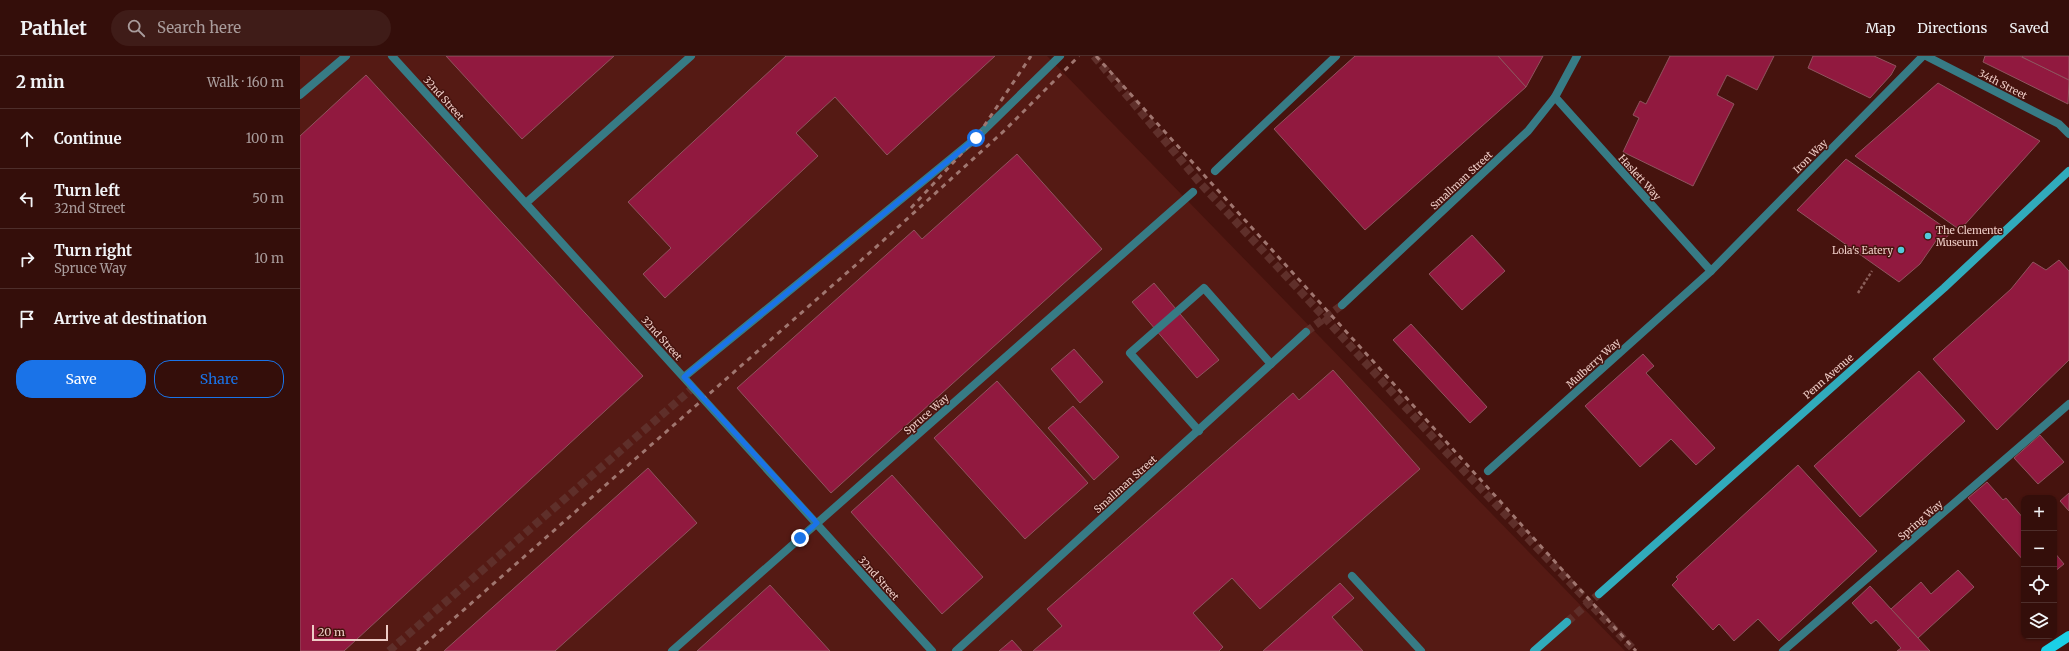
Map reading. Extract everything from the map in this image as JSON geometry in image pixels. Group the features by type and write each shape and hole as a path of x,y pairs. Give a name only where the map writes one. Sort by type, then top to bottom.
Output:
{"main road":[{"name":"Penn Avenue","path":"1599,594 1944,288 2069,171"},
{"path":"1534,651 1567,622"},
{"path":"2046,651 2069,636"}],"street":[{"path":"300,95 346,56"},
{"name":"32nd Street","path":"392,56 932,651"},
{"path":"526,203 691,56"},
{"path":"684,377 976,138 1060,56"},
{"path":"1215,171 1336,56"},
{"name":"Smallman Street","path":"1342,305 1528,131 1555,97 1578,56"},
{"name":"Iron Way","path":"1711,271 1923,56"},
{"name":"34th Street","path":"1926,56 2059,124 2069,134"},
{"name":"Haslett Way","path":"1555,97 1711,271"},
{"name":"Spruce Way","path":"672,651 1193,192"},
{"name":"Mulberry Way","path":"1488,471 1711,271"},
{"path":"1198,430 1130,353 1204,288 1271,364"},
{"name":"Smallman Street","path":"956,651 1306,332"},
{"name":"Spring Way","path":"1783,651 2069,404"},
{"path":"1352,576 1421,651"}],"path":[{"path":"1858,293 1872,271"}],"shaded area":[{"path":"300,56 1047,56 1625,651 300,651"}],"building":[{"path":"446,56 614,56 522,139"},
{"path":"786,56 995,56 887,155 835,97 796,133 818,156 665,298 643,274 671,248 628,202"},
{"path":"1355,56 1498,56 1526,87 1365,230 1274,129"},
{"path":"1498,56 1543,56 1526,87"},
{"path":"1670,56 1774,56 1757,90 1727,75 1717,95 1734,104 1693,186 1623,152 1639,118 1633,115 1640,101 1646,104"},
{"path":"1813,56 1874,56 1896,66 1891,75 1870,98 1808,68"},
{"path":"1985,56 2020,56 2069,80 2068,104 1983,62"},
{"path":"2069,56 2069,80 2022,57"},
{"path":"366,75 643,376 344,651 300,651 300,136"},
{"path":"1938,83 2040,141 1960,230 1855,156"},
{"path":"1017,154 1102,249 831,493 737,388 914,230 922,239"},
{"path":"1846,159 1951,232 1945,239 1938,238 1920,264 1899,282 1797,210"},
{"path":"1472,235 1505,271 1462,310 1429,274"},
{"path":"2059,260 2069,271 2069,360 1997,430 1933,359 2011,289 2033,262 2046,270"},
{"path":"1154,283 1219,360 1197,378 1132,302"},
{"path":"1411,324 1487,407 1470,423 1393,340"},
{"path":"1074,349 1103,382 1080,403 1051,369"},
{"path":"1643,354 1654,366 1646,373 1715,448 1696,465 1671,439 1640,467 1585,406"},
{"path":"1333,370 1420,469 1260,609 1232,578 1193,613 1223,647 1219,651 1033,651 1062,626 1047,609 1293,393 1299,400"},
{"path":"1919,371 1965,421 1860,517 1814,466"},
{"path":"997,381 1088,483 1025,539 934,438"},
{"path":"1073,406 1119,457 1094,480 1048,428"},
{"path":"2040,435 2064,462 2038,484 2014,458"},
{"path":"1798,465 1877,551 1779,641 1758,619 1734,641 1719,624 1713,630 1672,585 1678,579 1676,577"},
{"path":"648,468 697,523 555,651 444,651"},
{"path":"892,475 983,577 942,614 851,512"},
{"path":"1987,482 2003,500 2006,498 2021,516 2021,558 1968,498"},
{"path":"2069,493 2069,511 2060,501"},
{"path":"2057,556 2064,564 2057,570"},
{"path":"1958,570 1974,587 1918,638 1891,609 1921,582 1931,594"},
{"path":"1340,583 1354,598 1332,617 1363,651 1263,651"},
{"path":"770,585 830,651 697,651"},
{"path":"1870,586 1930,651 1897,651 1901,648 1876,620 1871,624 1852,603"},
{"path":"1012,640 1022,651 999,651"}],"tunnel":[{"path":"1094,56 1201,184 1448,454 1635,651"},
{"path":"1306,332 1342,305"},
{"path":"389,651 694,387"},
{"path":"1567,622 1599,594"}],"railway":[{"path":"911,208 976,138 1031,56"},
{"path":"417,651 875,248 1005,130 1079,56"},
{"path":"1096,56 1636,651"}],"place":[{"name":"The Clemente Museum","path":"1928,236"},
{"name":"Lola's Eatery","path":"1901,250"}],"route":[{"path":"800,538 817,523 684,377 976,138"}]}
